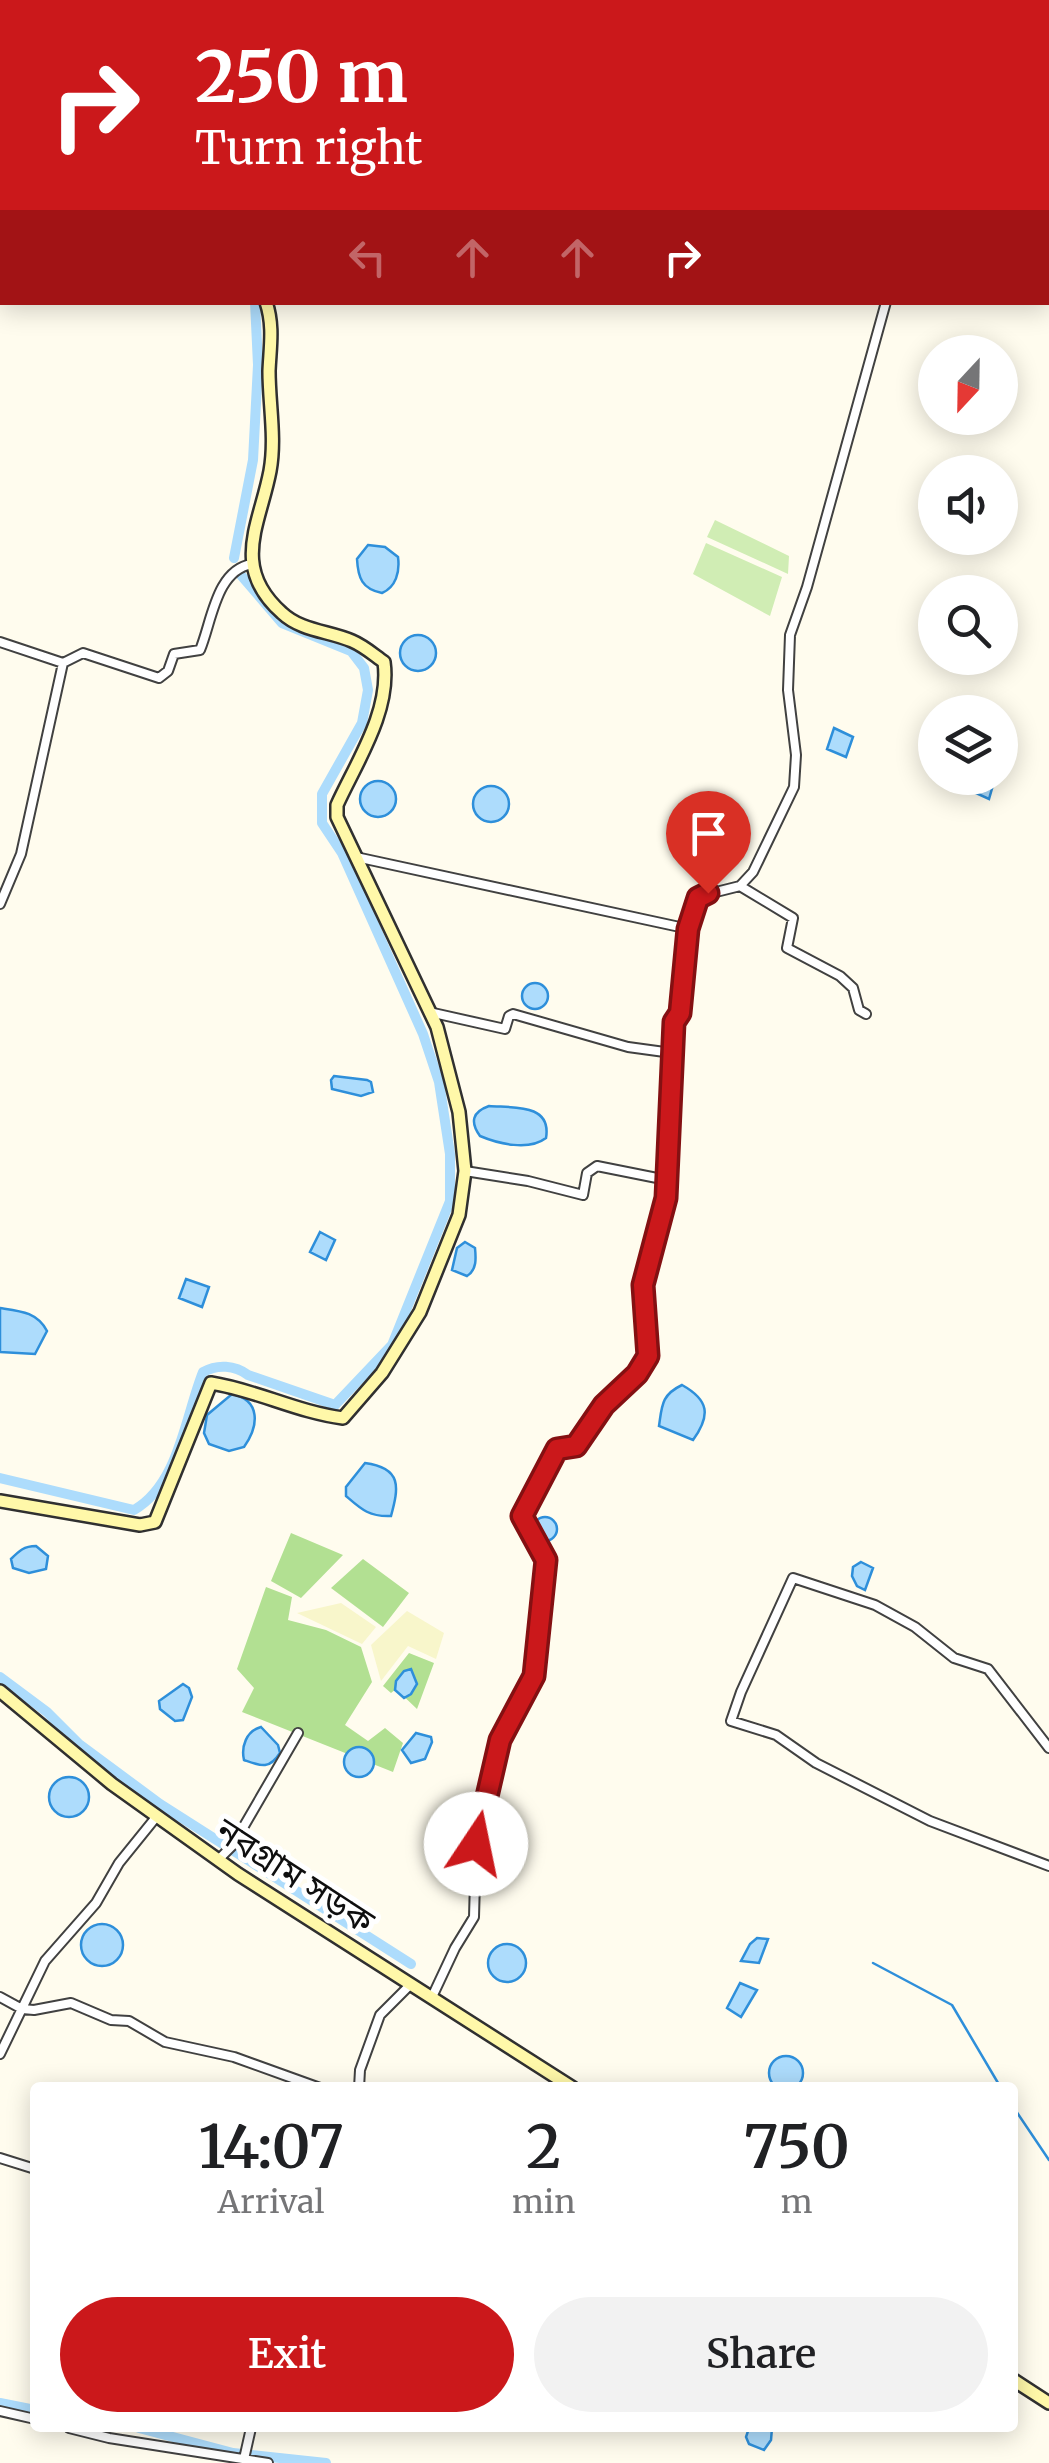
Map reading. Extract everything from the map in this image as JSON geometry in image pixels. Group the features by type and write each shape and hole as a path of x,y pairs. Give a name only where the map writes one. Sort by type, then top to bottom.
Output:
{"street":[{"path":"0,1501 140,1525 155,1522 211,1383 238,1387 320,1416 343,1418 382,1373 420,1312 459,1215 465,1172 452,1074 430,1012 337,817 337,806 379,708 386,673 384,662 352,641 296,623 281,613 252,564 252,535 270,468 272,342 267,305"},
{"path":"432,1997 454,1948 474,1916 476,1844 483,1802 500,1740 534,1676 546,1560 522,1516 557,1449 576,1446 604,1405 637,1374 648,1356 643,1285 666,1198 672,1053 688,929 700,896 740,886 764,853 797,777 788,690 790,635 808,587 885,305"},
{"path":"0,642 63,663 83,653 160,678 174,654 200,650 228,578 236,569 252,564"},
{"path":"0,904 21,854 63,663"},
{"path":"356,857 688,929"},
{"path":"740,886 793,918 788,948 840,976 853,988 859,1010 866,1014"},
{"path":"430,1012 505,1029 513,1014 628,1047 672,1053"},
{"path":"465,1172 528,1181 583,1195 587,1173 596,1166 667,1180"},
{"path":"1049,1748 988,1669 954,1658 915,1627 875,1606 793,1578 731,1721 776,1735 816,1764 930,1821 1049,1866"},
{"name":"নবগ্রাম সড়ক","path":"0,1691 157,1816 564,2082"},
{"path":"221,1857 234,1845 298,1732"},
{"path":"0,2054 45,1961 96,1903 119,1863 157,1816"},
{"path":"359,2082 380,2016 412,1984"},
{"path":"0,1997 22,2009 72,2003 112,2020 128,2022 165,2042 253,2063 304,2082"},
{"path":"0,2158 30,2167"},
{"path":"1018,2383 1049,2403"},
{"path":"0,2411 30,2418"},
{"path":"85,2432 268,2463"},
{"path":"244,2459 251,2432"}],"shaded area":[{"path":"341,1603 376,1627 362,1644 297,1613"},
{"path":"407,1611 444,1633 436,1659 408,1646 381,1681 371,1645"}],"green space":[{"path":"715,520 789,556 788,574 707,537"},
{"path":"706,543 782,577 770,616 693,574"},
{"path":"291,1533 343,1555 301,1598 271,1581"},
{"path":"363,1559 409,1593 383,1627 331,1588"},
{"path":"266,1587 292,1597 288,1620 326,1630 361,1647 372,1682 345,1725 368,1741 385,1728 403,1743 393,1772 242,1712 254,1688 237,1669"},
{"path":"409,1653 434,1663 417,1709 396,1689 391,1693 383,1686"}],"water":[{"path":"368,545 385,547 398,557 396,578 382,593 362,582 359,572 357,559"},
{"path":"418,635 430,641 436,653 430,665 418,671 406,665 400,653 406,641"},
{"path":"834,728 853,737 846,757 827,749"},
{"path":"378,781 390,787 396,799 390,811 378,817 366,811 360,799 366,787"},
{"path":"491,786 503,792 509,804 503,816 491,822 479,816 473,804 479,792"},
{"path":"535,983 544,987 548,996 544,1005 535,1009 526,1005 522,996 526,987"},
{"path":"334,1076 367,1080 373,1092 361,1096 332,1089"},
{"path":"489,1106 537,1113 546,1127 546,1138 523,1145 480,1136 474,1118"},
{"path":"320,1232 335,1240 326,1260 310,1252"},
{"path":"465,1242 475,1248 476,1260 467,1276 452,1270 457,1248"},
{"path":"186,1279 209,1287 202,1307 179,1298"},
{"path":"0,1308 27,1313 43,1325 47,1331 35,1354 0,1352"},
{"path":"682,1385 698,1396 704,1409 703,1423 693,1440 659,1426 666,1397"},
{"path":"232,1394 248,1402 254,1423 244,1447 229,1451 209,1444 204,1433 207,1415"},
{"path":"365,1463 386,1469 395,1480 391,1516 366,1511 346,1496 346,1487"},
{"path":"545,1517 557,1529 545,1541 533,1529"},
{"path":"36,1546 48,1556 46,1569 29,1573 13,1568 14,1556"},
{"path":"861,1562 873,1568 865,1590 857,1586 852,1576 853,1567"},
{"path":"411,1669 417,1684 404,1698 395,1690 396,1681"},
{"path":"183,1684 192,1697 183,1720 175,1721 160,1709 159,1701"},
{"path":"261,1727 278,1745 280,1753 264,1765 244,1760 243,1755 248,1736"},
{"path":"416,1733 431,1737 432,1742 425,1759 411,1763 402,1750"},
{"path":"359,1747 369,1752 374,1762 369,1772 359,1777 349,1772 344,1762 349,1752"},
{"path":"69,1777 83,1783 89,1797 83,1811 69,1817 55,1811 49,1797 55,1783"},
{"path":"102,1924 117,1930 123,1945 117,1960 102,1966 87,1960 81,1945 87,1930"},
{"path":"757,1938 768,1939 759,1963 741,1961 750,1944"},
{"path":"507,1944 521,1949 526,1963 521,1977 507,1982 493,1977 488,1963 493,1949"},
{"path":"740,1983 757,1990 741,2017 727,2008"},
{"path":"779,2057 793,2057 802,2066 800,2082 770,2080 770,2066"},
{"path":"748,2432 772,2432 764,2450 749,2444"}],"waterway":[{"path":"234,558 253,460 258,365 255,305"},
{"path":"0,1478 134,1510 149,1498 171,1467 203,1372 214,1368 237,1369 335,1405 392,1345 450,1201 450,1154 439,1082 423,1034 342,853 322,823 322,794 362,723 368,690 364,668 351,651 282,623 240,574"},
{"path":"0,1677 47,1712 79,1744 160,1804 411,1964"},
{"path":"873,1963 952,2005 997,2082"},
{"path":"1018,2114 1049,2160"},
{"path":"0,2403 30,2409"},
{"path":"154,2432 233,2453 326,2463"}],"route":[{"path":"476,1844 500,1740 534,1676 546,1560 522,1516 557,1449 576,1446 604,1405 637,1374 648,1356 643,1285 666,1198 674,1022 680,1013 688,929 698,898 708,893"}]}
